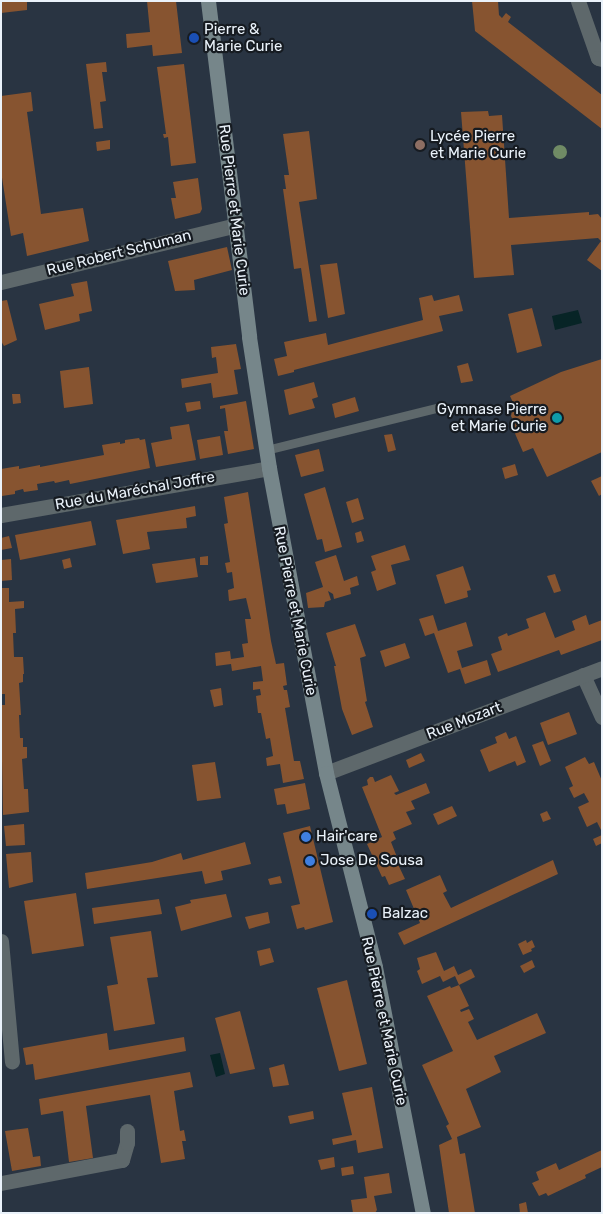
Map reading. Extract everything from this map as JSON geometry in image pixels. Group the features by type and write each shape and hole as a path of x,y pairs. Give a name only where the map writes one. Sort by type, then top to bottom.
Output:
{"street":[{"name":"Rue Pierre et Marie Curie","path":"208,1 237,225 249,337 269,468 326,773 375,968 423,1213"},
{"path":"578,1 598,58 602,59"},
{"name":"Rue Robert Schuman","path":"1,282 237,225"},
{"name":"Rue du Maréchal Joffre","path":"1,515 269,468"},
{"name":"Rue Mozart","path":"326,773 602,668"},
{"path":"583,675 602,716"},
{"path":"1,941 12,1061"},
{"path":"1,1183 122,1160 128,1143 127,1131"}],"lane":[{"path":"266,450 444,406"}],"shaded area":[{"path":"578,310 582,323 555,330 552,316"},
{"path":"220,1053 225,1074 216,1077 210,1055"}],"building":[{"path":"1,1 27,1 27,10 1,13"},
{"path":"147,1 176,1 182,53 153,56 152,45 127,48 126,34 150,32"},
{"path":"472,1 498,1 499,15 502,18 506,13 511,17 508,22 602,95 602,129 475,31"},
{"path":"106,62 107,72 102,72 106,101 100,102 103,128 94,129 86,64"},
{"path":"184,64 196,163 171,166 168,137 164,138 163,134 166,134 157,67"},
{"path":"31,92 33,111 27,112 41,214 83,208 89,241 27,256 23,233 11,236 1,171 1,96"},
{"path":"488,111 489,116 502,115 509,218 589,212 589,215 598,214 602,219 602,271 587,260 601,241 598,238 511,245 514,275 474,278 461,112"},
{"path":"309,131 317,199 299,202 317,321 309,322 301,268 294,269 283,189 286,189 284,175 289,175 283,134"},
{"path":"110,140 110,149 97,151 96,142"},
{"path":"198,178 202,209 200,213 175,219 171,198 176,198 173,182"},
{"path":"227,247 232,270 194,280 195,290 175,291 168,261"},
{"path":"337,263 345,314 328,318 320,265"},
{"path":"87,281 92,311 79,314 80,321 45,330 39,304 74,296 71,284"},
{"path":"432,295 434,301 459,295 463,311 439,316 443,331 294,370 294,372 278,376 274,359 287,356 284,342 326,333 328,345 423,320 419,298"},
{"path":"7,300 17,340 4,346 1,341 1,301"},
{"path":"532,308 542,346 517,353 508,314"},
{"path":"236,344 241,369 234,370 238,394 213,398 211,383 182,388 181,379 218,373 216,357 212,358 211,347"},
{"name":"Gymnase Pierre et Marie Curie","path":"602,359 602,452 547,477 533,448 523,452 510,422 513,420 511,416 512,411 516,409 510,396 561,372"},
{"path":"468,363 473,381 461,383 457,366"},
{"path":"89,367 93,404 64,408 60,371"},
{"path":"314,382 318,397 312,399 315,408 289,415 284,390"},
{"path":"12,394 20,394 21,403 13,404"},
{"path":"355,397 359,411 335,418 332,404"},
{"path":"200,401 201,409 187,412 185,403"},
{"path":"246,401 254,449 228,454 224,431 228,431 225,408 220,409 220,406"},
{"path":"189,424 196,460 156,467 151,443 172,439 170,427"},
{"path":"392,434 396,450 388,452 384,435"},
{"path":"220,436 223,455 200,459 197,440"},
{"path":"139,438 140,440 145,439 150,468 70,484 69,480 37,484 38,490 24,492 23,489 15,491 15,494 2,496 1,469 19,466 19,469 40,465 40,467 104,455 102,445 120,442 120,444 125,443 125,440"},
{"path":"319,449 324,471 301,477 295,455"},
{"path":"515,464 518,475 505,479 502,468"},
{"path":"602,476 602,494 599,496 591,481"},
{"path":"325,487 342,547 325,552 322,539 317,540 304,494"},
{"path":"248,492 271,641 276,664 284,663 287,685 283,686 284,690 287,690 290,707 285,708 294,761 300,761 304,779 283,783 280,764 267,766 266,758 273,756 270,738 266,739 261,713 258,713 256,696 261,695 260,689 253,690 253,682 263,681 261,666 232,671 231,664 216,666 215,653 230,651 231,659 244,657 242,644 248,643 245,619 251,619 246,598 229,601 228,590 234,588 232,572 227,573 225,563 230,562 224,524 228,523 224,497"},
{"path":"358,498 364,519 352,523 346,502"},
{"path":"195,506 196,516 186,518 187,528 147,532 150,549 123,554 116,520"},
{"path":"91,521 96,545 20,560 15,535"},
{"path":"361,531 364,541 357,543 355,533"},
{"path":"9,536 12,548 1,550 1,538"},
{"path":"405,545 410,560 391,565 396,584 377,591 371,572 376,570 371,556"},
{"path":"336,555 344,581 357,576 359,585 350,588 351,594 334,599 333,594 328,591 331,600 325,602 324,607 308,608 306,593 323,587 315,562"},
{"path":"208,556 208,565 200,565 200,557"},
{"path":"70,558 72,567 64,569 62,560"},
{"path":"195,558 198,577 156,583 152,564"},
{"path":"11,559 12,580 1,581 1,560"},
{"path":"463,566 471,590 467,591 468,597 445,604 436,575"},
{"path":"555,574 561,591 554,593 547,576"},
{"path":"1,588 9,588 9,602 24,601 24,608 15,609 16,633 13,633 14,657 23,657 23,682 19,683 21,715 19,715 20,738 23,738 23,747 27,747 27,758 22,759 24,789 28,789 29,812 3,815 1,705 5,705 5,694 1,694"},
{"path":"545,612 555,638 575,630 572,621 586,615 589,625 602,620 602,640 561,655 559,650 498,672 491,654 502,650 498,637 507,633 508,636 529,628 526,619"},
{"path":"433,615 438,631 466,622 473,646 457,651 462,668 487,660 491,675 465,684 460,669 448,673 434,633 425,636 419,619"},
{"path":"355,624 366,656 360,658 367,701 365,702 373,727 352,735 342,709 334,666 336,666 326,633"},
{"path":"405,643 410,658 385,667 380,651"},
{"path":"221,688 223,705 214,707 210,690"},
{"path":"569,712 577,734 548,745 540,723"},
{"path":"506,732 509,739 516,736 526,762 517,766 515,761 489,772 480,750 497,743 495,737"},
{"path":"543,741 551,761 540,766 532,745"},
{"path":"421,753 425,761 409,768 406,760"},
{"path":"585,757 589,764 594,762 602,781 602,832 597,822 587,827 581,814 578,807 589,802 584,793 574,798 569,788 573,786 565,767"},
{"path":"215,762 221,798 197,801 192,765"},
{"path":"391,775 399,791 394,793 396,795 426,783 430,793 411,801 415,809 406,812 412,824 393,832 396,839 391,842 397,857 395,858 405,879 389,885 385,876 382,877 367,844 382,837 362,787 368,785 367,780 370,777 373,777 375,782"},
{"path":"305,783 310,809 287,814 285,804 277,805 274,789"},
{"path":"452,806 457,816 438,825 433,814"},
{"path":"547,811 551,819 543,822 540,814"},
{"path":"24,824 25,845 6,846 4,826"},
{"path":"310,826 333,922 305,930 304,927 297,929 291,906 300,904 283,833"},
{"path":"602,835 602,843 596,846 593,839"},
{"path":"245,842 251,864 221,871 223,880 205,884 202,871 87,889 85,873 152,862 181,853 183,860"},
{"path":"31,852 33,882 9,888 6,854"},
{"path":"553,860 558,874 404,945 398,933 420,923 406,890 440,875 447,891 443,893 451,908"},
{"path":"280,876 282,883 270,885 268,879"},
{"path":"76,893 84,946 32,954 24,901"},
{"path":"226,894 232,917 181,931 175,907 191,903 190,900"},
{"path":"159,899 162,914 94,924 92,908"},
{"path":"268,912 270,923 249,929 245,917"},
{"path":"151,931 158,977 147,978 155,1024 114,1031 107,986 118,984 110,937"},
{"path":"526,940 527,943 532,940 535,947 531,949 532,951 523,955 518,944"},
{"path":"270,948 274,962 260,966 257,951"},
{"path":"436,952 444,971 454,966 458,975 471,969 475,977 459,985 455,976 443,982 440,976 422,984 417,971 420,969 417,958"},
{"path":"532,960 535,967 524,973 520,966"},
{"path":"347,980 367,1064 339,1071 317,988"},
{"path":"459,985 469,1006 460,1010 461,1012 469,1009 474,1019 468,1022 477,1040 537,1013 546,1033 494,1056 501,1072 466,1089 481,1127 457,1137 460,1154 465,1153 475,1213 449,1213 439,1145 452,1139 446,1126 449,1124 422,1065 453,1051 427,996 450,986 451,988"},
{"path":"240,1011 255,1069 230,1074 215,1018"},
{"path":"107,1033 109,1050 184,1037 186,1051 35,1080 33,1064 26,1065 23,1048"},
{"path":"284,1064 289,1085 273,1087 269,1068"},
{"path":"190,1072 193,1087 174,1091 180,1131 184,1130 186,1141 182,1141 185,1159 161,1163 150,1095 86,1106 93,1158 69,1162 63,1111 41,1115 39,1099"},
{"path":"372,1087 383,1148 358,1153 356,1140 333,1145 332,1139 352,1135 342,1093"},
{"path":"313,1111 314,1119 290,1124 288,1116"},
{"path":"28,1128 33,1157 40,1156 41,1166 12,1171 5,1131"},
{"path":"602,1150 602,1167 585,1175 586,1178 548,1196 546,1193 539,1196 532,1183 539,1180 536,1172 556,1163 559,1170"},
{"path":"334,1157 335,1167 321,1170 318,1160"},
{"path":"353,1166 354,1174 342,1176 341,1168"},
{"path":"389,1173 392,1193 374,1196 377,1210 375,1213 353,1213 351,1200 367,1198 364,1177"},
{"path":"526,1202 528,1213 520,1213 519,1204"}],"place":[{"name":"Pierre & Marie Curie","path":"194,38"},
{"name":"Lycée Pierre et Marie Curie","path":"420,145"},
{"name":"Gymnase Pierre et Marie Curie","path":"557,418"},
{"name":"Hair'care","path":"306,837"},
{"name":"Jose De Sousa","path":"310,861"},
{"name":"Balzac","path":"372,914"}]}
